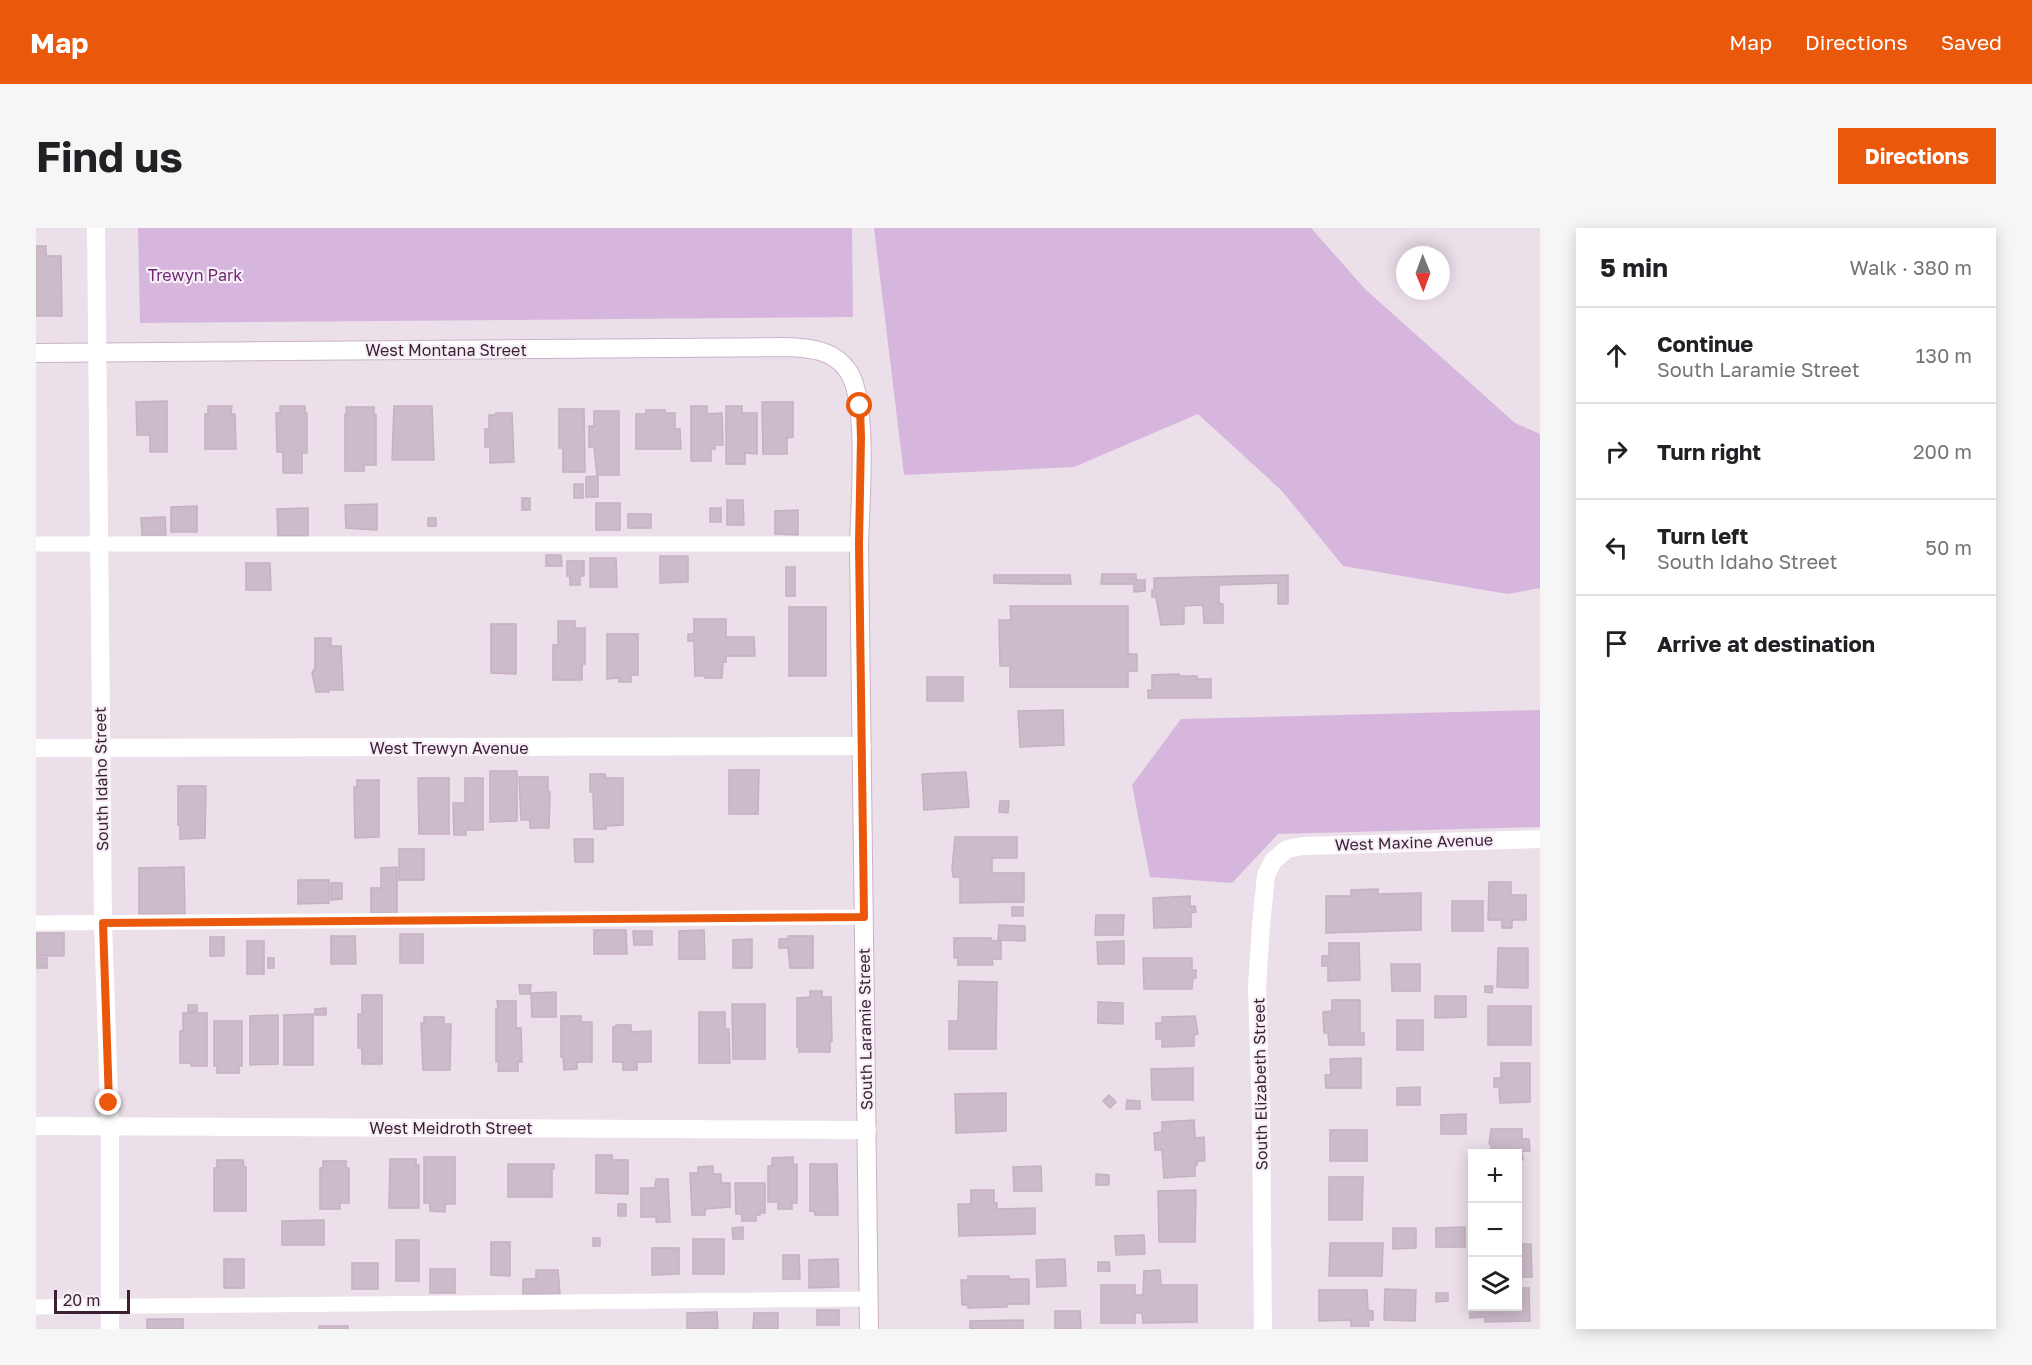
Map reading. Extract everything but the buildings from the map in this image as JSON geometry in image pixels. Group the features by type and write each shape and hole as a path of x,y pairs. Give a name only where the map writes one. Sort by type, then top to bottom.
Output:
{"street":[{"name":"South Idaho Street","path":"96,228 103,923 110,1127 110,1329"},
{"name":"West Montana Street","path":"36,352 787,347 819,350 830,354 849,371"},
{"name":"South Laramie Street","path":"849,371 856,390 861,423 859,544 869,1329"},
{"name":"West Trewyn Avenue","path":"36,748 862,746"},
{"name":"West Maxine Avenue","path":"1287,849 1316,845 1540,839"},
{"name":"South Elizabeth Street","path":"1263,1329 1258,958 1266,875 1273,861 1287,849"},
{"name":"West Meidroth Street","path":"36,1126 867,1130"}],"lane":[{"path":"36,544 859,544"},
{"path":"36,923 864,917"},
{"path":"36,1307 869,1299"}],"green space":[{"name":"Trewyn Park","path":"138,228 852,228 853,317 140,323"},
{"path":"874,228 1311,228 1365,289 1515,423 1540,434 1540,588 1508,594 1343,566 1282,491 1198,414 1074,467 904,475"},
{"path":"1540,710 1540,827 1278,834 1232,883 1150,877 1132,785 1181,719"}],"route":[{"path":"109,1103 103,923 864,917 859,544 860,406"}]}
